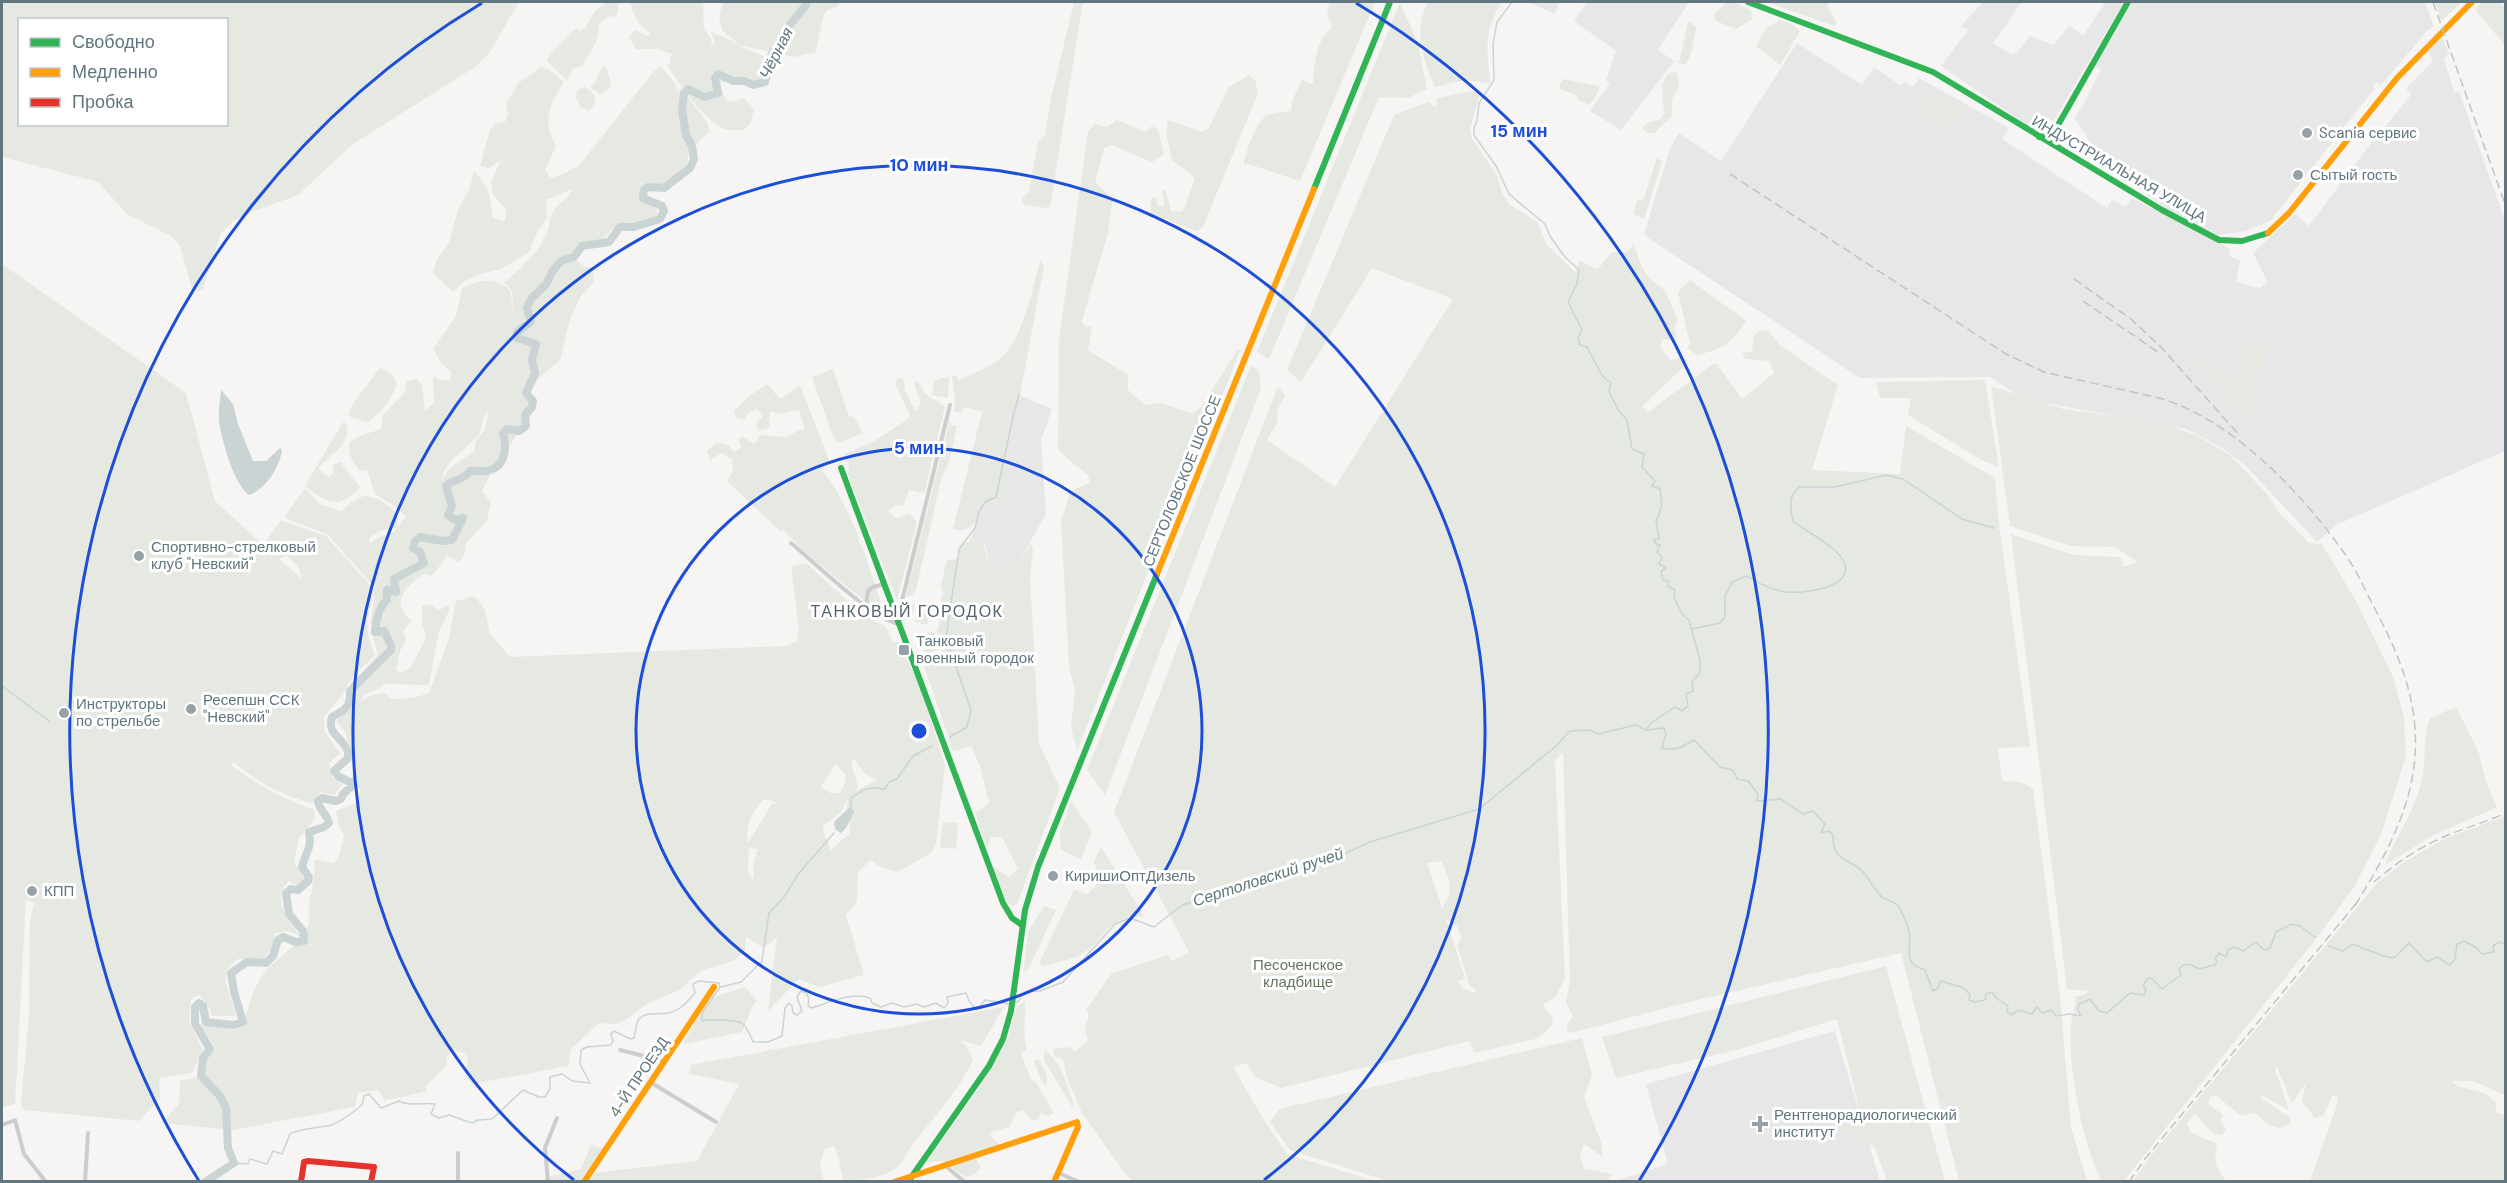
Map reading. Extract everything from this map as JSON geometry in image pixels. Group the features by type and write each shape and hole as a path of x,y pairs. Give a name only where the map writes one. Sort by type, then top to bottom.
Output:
{"street":[{"name":"СЕРТОЛОВСКОЕ ШОССЕ","path":"908,1182 989,1066 1004,1039 1011,1011 1027,898 1038,867 1390,2"},
{"name":"ИНДУСТРИАЛЬНАЯ УЛИЦА","path":"1748,2 1933,72 2162,210 2219,240 2242,241 2270,232 2289,213 2410,62 2472,2"},
{"path":"2039,137 2058,125 2128,2"},
{"path":"2058,125 2060,150"},
{"path":"898,621 950,405"},
{"path":"841,468 886,584 1002,903 1012,918 1022,925"},
{"path":"791,543 866,606 890,622 898,621"},
{"path":"866,606 868,591 877,585 886,584"},
{"name":"4-Й ПРОЕЗД","path":"584,1182 714,987"},
{"path":"620,1050 664,1061"},
{"path":"650,1082 716,1122"},
{"path":"549,1182 545,1148 557,1118"},
{"path":"2,1125 15,1120 24,1154 46,1182"},
{"path":"894,1182 1077,1122 1054,1182"},
{"path":"85,1182 88,1134"},
{"path":"458,1154 458,1182"},
{"path":"301,1182 304,1162 308,1161 374,1167 371,1182"},
{"path":"943,1165 965,1182"},
{"path":"1058,1173 1079,1182"}],"shaded area":[{"path":"1532,2 1560,2 1554,14"},
{"path":"1587,2 1689,2 1658,50 1674,61 1621,130 1590,111 1610,83 1606,80 1616,51 1574,21"},
{"path":"1983,2 2022,2 1993,43 2011,54 2017,52 2030,36 2054,45 2069,25 2083,36 2106,2 2124,2 2054,120 2048,121 2050,124 2042,130 2035,131 1941,66 1968,30 1961,26"},
{"path":"2133,2 2425,2 2434,26 2427,31 2381,85 2376,82 2373,86 2375,88 2270,221 2246,231 2218,235 2167,209 2106,165 2074,118 2084,104 2101,69 2095,66"},
{"path":"2442,37 2449,54 2444,59 2454,92 2459,91 2505,221 2505,451 2336,525 2317,542 2246,466 2219,446 2186,429 2024,399 1990,377 1860,378 1644,235 1670,148 1679,133 1721,161 1797,43 1862,85 1874,67 1900,85 1905,82 1913,87 1919,78 2009,128 2002,139 2107,208 2112,200 2126,206 2132,198 2224,245 2230,250 2230,256 2240,261 2236,282 2260,288 2268,283 2253,253 2295,214 2309,226 2365,151 2411,95 2406,88 2433,61 2428,51"},
{"path":"221,390 233,404 238,424 253,461 266,461 280,448 282,450 271,477 261,488 249,495 238,482 223,440 219,422"},
{"path":"1019,395 1052,409 1041,440 1046,514 1017,565 1005,571 998,571 989,560 985,545 977,537 972,536 982,498"},
{"path":"851,806 854,812 841,833 836,830 835,821"},
{"name":"Рентгенорадиологический институт","path":"1835,1031 1880,1181 1612,1182 1668,1164 1646,1084"}],"green space":[{"path":"2,2 519,2 490,52 475,67 353,144 298,195 233,221 221,233 203,289 198,291 192,289 180,246 171,236 127,214 98,182 2,157"},
{"path":"607,2 618,2 618,12 615,18 611,15 599,24 598,36 591,51 582,66 573,68 567,81 547,61 548,56 573,31 577,28 580,31 585,28 595,11"},
{"path":"630,2 703,2 704,29 712,40 711,45 701,54 715,43 711,32 772,58 775,66 763,83 756,86 735,82 718,84 727,101 733,102 744,98 754,109 751,123 744,130 725,129 710,120 685,91 667,65 671,63 669,61 672,54 657,49 636,49 629,37 635,30 648,36 650,33 637,20"},
{"path":"723,2 841,2 837,7 826,11 823,17 816,52 794,57 739,45 722,30 719,16"},
{"path":"1074,2 1083,2 1050,207 1023,204 1022,198 1029,192 1038,142 1045,135 1051,98"},
{"path":"1330,2 1375,2 1300,181 1248,164 1244,165 1246,153 1262,119 1272,114 1291,111 1292,101 1302,80 1313,84 1319,46 1332,27 1327,14"},
{"path":"1400,2 1418,43 1427,89 1408,98 1379,97 1269,359 1257,352"},
{"path":"1428,2 1502,2 1489,32 1488,61 1491,83 1464,80 1435,87 1421,45 1420,34"},
{"path":"1727,2 1735,2 1751,11 1752,19 1736,29 1716,21 1714,14"},
{"path":"1766,2 1827,2 1837,22 1835,26"},
{"path":"2435,2 2462,2 2441,21"},
{"path":"2482,2 2499,2 2505,8 2505,45 2475,10"},
{"path":"1780,20 1795,26 1800,31 1780,65 1756,46 1766,28"},
{"path":"1688,21 1697,27 1690,57 1685,65 1679,63"},
{"path":"606,66 611,84 600,94 591,88 601,68"},
{"path":"541,67 551,71 564,82 551,106 548,121 556,146 545,170 551,178 577,168 654,71 661,67 674,82 679,93 680,86 707,122 710,131 689,151 687,165 677,176 664,185 641,188 642,199 656,208 659,217 635,225 622,224 612,229 603,239 585,243 576,249 576,260 585,267 592,267 594,282 581,296 570,319 560,360 539,378 530,392 532,411 526,426 517,434 501,462 492,471 482,491 491,503 487,521 466,543 464,556 459,562 447,556 432,576 424,574 411,584 402,596 402,608 412,621 403,631 406,640 400,651 396,670 402,673 411,667 425,640 422,606 430,604 438,610 448,605 450,610 439,631 429,685 384,684 364,695 361,702 378,694 386,693 390,699 413,698 429,693 449,638 456,601 475,596 485,610 490,634 510,657 785,646 797,641 799,630 791,566 806,563 863,615 885,626 893,642 898,642 920,685 945,765 936,844 931,853 898,872 879,866 871,860 858,872 857,901 846,915 864,975 819,987 799,979 768,1011 777,936 771,943 762,947 746,937 745,952 732,961 700,971 680,990 647,1004 626,1020 614,1024 599,1023 570,1050 569,1066 472,1084 465,1074 468,1058 464,1053 453,1050 447,1056 446,1066 426,1086 427,1091 384,1101 379,1090 358,1093 355,1107 232,1130 162,1123 179,1104 180,1081 205,1075 207,1060 215,1048 200,1025 202,1023 233,1030 241,1027 260,979 307,929 314,859 333,863 339,857 344,835 339,827 336,811 357,803 361,790 351,783 356,764 344,730 336,722 344,714 355,694 357,688 351,683 378,655 372,634 371,619 374,599 370,582 328,535 285,518 286,515 305,488 321,505 342,511 356,499 364,496 371,497 390,507 398,518 396,528 380,531 369,538 370,544 397,528 406,517 396,507 375,494 367,470 360,471 351,458 350,442 381,429 383,415 405,392 407,381 417,379 422,385 425,411 434,403 433,375 438,379 450,381 451,372 441,363 433,349 456,316 462,288 487,281 499,283 510,290 514,317 512,290 504,283 539,247 547,233 554,210 572,189 546,200 547,218 537,233 529,252 501,269 480,274 465,281 453,292 433,273 437,259 449,243 458,209 469,190 474,171 488,193 493,218 505,221 506,209 493,195 491,182 501,160 489,168 480,166 490,130 495,124 505,122 508,114 506,103 517,84","holes":["488,411 485,430 476,440 474,451 451,468 441,483 451,461 480,432","854,758 867,775 878,779 855,792 858,786 851,763","836,764 846,776 844,786 839,793 830,793 821,787","764,799 779,803 772,804 748,843 749,825","848,799 846,816 849,818 850,833 830,851 823,826 841,812","749,847 760,850 757,851 753,866 754,879 748,873"]},
{"path":"1677,73 1679,88 1672,99 1672,116 1654,133 1648,133 1642,128 1649,122 1661,119 1664,113 1662,86 1667,74"},
{"path":"1249,75 1255,80 1258,93 1203,227 1197,231 1150,213 1151,198 1156,197 1158,206 1164,207 1162,190 1166,191 1171,211 1181,212 1195,178 1172,160 1166,132 1168,120 1202,132 1209,128 1228,88"},
{"path":"1564,79 1599,86 1590,105 1578,100 1576,95 1560,89 1560,83"},
{"path":"585,87 592,92 595,98 589,111 581,108 576,98 577,90"},
{"path":"1932,90 1964,111 1950,132 1918,111"},
{"name":"Песоченское кладбище","path":"1471,91 1480,93 1470,129 1472,139 1497,175 1502,193 1509,204 1537,222 1547,245 1576,273 1579,261 1598,269 1612,252 1626,252 1634,244 1644,271 1664,290 1678,320 1674,327 1677,338 1674,341 1663,339 1660,346 1671,361 1683,356 1688,363 1642,406 1648,412 1713,364 1717,364 1742,399 1774,373 1770,361 1745,359 1742,353 1752,351 1754,336 1760,330 1768,331 1781,346 1838,385 1812,470 1900,474 1906,426 1995,478 1999,524 2030,747 1998,748 2002,781 2021,782 2033,789 2060,995 2071,1127 2087,1181 1959,1181 1901,953 1693,1001 1571,1033 1567,1031 1567,1025 1573,1016 1566,1003 1570,980 1563,753 1555,760 1565,978 1555,998 1543,1004 1552,1017 1553,1024 1539,1038 1474,1053 1470,1041 1281,1088 1255,1077 1247,1063 1233,1067 1287,1154 1374,1181 1133,1181 1126,1175 1082,1113 1067,1078 1063,1059 1055,1057 1053,1049 1067,1047 1076,1051 1088,1040 1085,1029 1089,1015 1086,1010 1111,974 1168,955 1172,961 1189,952 1114,812 1278,386 1285,396 1278,408 1277,423 1267,440 1335,487 1453,299 1372,268 1301,382 1287,370 1394,115 1428,102 1436,107 1437,98","holes":["1442,861 1449,881 1450,893 1442,908 1427,863","1446,919 1458,927 1461,939 1457,944 1469,985 1476,990 1475,993 1463,989 1458,981 1465,978"]},
{"path":"1117,120 1145,132 1152,126 1158,130 1164,154 1152,162 1112,145 1104,148 1095,183 1113,198 1108,233 1082,321 1085,327 1092,327 1088,350 1128,375 1128,390 1145,405 1159,403 1193,413 1201,407 1238,349 1240,351 1202,447 1185,478 1077,751 1071,727 1075,692 1069,666 1061,519 1071,493 1090,483 1088,475 1063,455 1058,448 1059,340 1088,131 1095,124 1107,127"},
{"path":"1657,158 1662,161 1644,219 1633,214 1638,199 1643,201"},
{"path":"1040,260 1044,266 1019,401 1013,414 1015,433 1005,500 1000,506 983,503 977,509 980,514 972,525 963,530 953,529 982,412 965,407 961,413 954,412 952,377 956,375 959,380 992,364 1006,353 1020,329"},
{"name":"Спортивно-стрелковый клуб \"Невский\"","path":"2,264 186,393 215,501 263,545 281,520 326,536 370,585 372,600 367,620 369,638 375,655 350,680 344,693 324,717 325,732 340,753 329,763 332,777 342,785 334,795 320,792 312,803 301,800 270,787 234,762 231,765 271,791 314,810 315,819 299,838 294,862 305,879 298,886 289,881 281,895 283,909 300,936 288,931 275,933 273,946 264,959 238,959 228,968 225,980 236,1016 212,1016 200,995 191,999 189,1022 203,1050 192,1073 159,1078 160,1098 139,1121 25,1110 21,1105 29,1014 30,921 34,903 26,900 15,1104 2,1107","holes":["286,555 298,567 303,580 279,559"]},
{"path":"1690,280 1746,321 1726,344 1697,355 1687,348 1690,344 1678,292"},
{"path":"2140,296 2144,296 2204,363 2229,376 2235,374 2235,346 2268,345 2246,419"},
{"path":"1251,366 1259,370 1261,388 1105,795 1087,770"},
{"path":"380,368 391,374 396,381 392,395 368,422 352,418 348,414 354,402"},
{"path":"833,369 849,416 854,417 863,433 838,443 831,431 812,377"},
{"path":"949,376 948,398 932,395 934,381"},
{"path":"899,377 904,380 905,391 916,412 921,403 915,380 926,394 945,407 924,493 909,490 903,506 895,505 888,511 896,518 909,514 917,522 897,600 848,475 849,465 844,454 873,442 908,419 910,415 895,384"},
{"path":"1985,380 1999,467 1981,460 1908,415 1911,398 1880,398 1876,382"},
{"path":"767,384 780,399 800,385 829,460 821,470 832,484 851,520 887,619 806,553 782,529 780,531 727,481 733,471 732,459 721,453 710,460 707,451 717,442 728,445 735,452 741,447 739,440 742,436 754,444 760,435 787,437 799,430 805,430 799,410 780,414 770,411 769,428 758,431 756,423 763,417 757,409 749,412 744,420 736,418 734,411 748,397"},
{"path":"1991,386 2063,409 2158,422 2196,435 2230,455 2266,493 2279,513 2309,543 2322,544 2356,601 2393,677 2404,717 2406,756 2381,835 2355,885 2323,930 2124,1181 2102,1181 2089,1148 2078,1105 2071,1060 2071,1024 2075,997 2086,994 2088,991 2067,989 2011,534 2074,555 2120,557 2124,563 2121,567 2137,562 2115,547 2071,546 2010,526"},
{"path":"950,419 951,425 957,426 949,462 942,476 916,590 910,597 906,596"},
{"path":"343,422 347,425 347,433 342,445 318,469 329,477 333,474 333,465 340,462 360,487 343,501 332,502 305,486"},
{"path":"972,536 981,541 988,558 997,571 1014,566 1031,543 1033,550 1030,576 1039,744 1060,788 1017,904 1012,906 1006,901 992,866 1009,877 1018,869 1002,837 991,837 987,849 975,813 989,803 980,766 971,746 953,751 924,665 926,659 940,657 943,650 937,632 940,621 937,612 943,593 941,585 947,560 957,559 961,544 969,542"},
{"path":"904,602 915,605 912,615 902,621 900,617"},
{"path":"918,610 930,613 927,625 915,622"},
{"path":"934,631 940,649 926,654 920,636"},
{"path":"2456,707 2479,753 2486,782 2497,807 2434,835 2385,865 2418,794 2423,775 2426,734 2430,718"},
{"path":"1071,801 1092,831 1081,859 1061,850 1060,833"},
{"path":"2505,816 2505,1095 2473,1081 2452,1081 2457,1086 2485,1093 2496,1103 2496,1112 2505,1115 2505,1181 2310,1181 2338,1102 2337,1096 2332,1096 2324,1115 2315,1118 2302,1101 2306,1083 2292,1103 2276,1065 2275,1069 2289,1110 2261,1095 2260,1098 2290,1117 2291,1123 2279,1128 2268,1124 2255,1113 2241,1116 2217,1096 2210,1097 2208,1104 2223,1115 2220,1121 2226,1129 2222,1135 2214,1134 2195,1114 2187,1123 2190,1132 2217,1144 2216,1164 2227,1181 2133,1181 2149,1158 2378,882 2406,861 2444,839"},
{"path":"943,822 958,823 956,849 940,847"},
{"path":"1101,847 1144,916 1119,921 1112,925 1088,950 1078,956 1042,967 1040,961 1074,890 1088,894 1101,880 1094,862"},
{"path":"1044,906 1056,910 1029,968 1023,973 1028,932"},
{"path":"1886,966 1945,1181 1887,1181 1875,1148 1860,1136 1845,1137 1834,1123 1861,1116 1837,1019 1737,1050 1616,1078 1602,1037"},
{"path":"745,987 757,1001 752,1007 742,1032 683,1044 706,1003 717,996"},
{"path":"1025,1001 1024,1031 1027,1049 1021,1054 1031,1079 1036,1082 1054,1113 1049,1116 1041,1113 1039,1119 1033,1121 1022,1110 1016,1113 1010,1127 993,1131 990,1136 1000,1145 1000,1151 994,1154 983,1150 975,1157 981,1168 973,1175 966,1177 942,1161 927,1162 1000,1053 1016,1011"},
{"path":"1004,1007 981,1046 960,1040 968,1049 973,1060 966,1072 953,1094 902,1162 880,1176 844,1181 834,1146 824,1149 820,1166 824,1181 588,1182 594,1173 697,1161 739,1084 689,1074 691,1065"},
{"path":"1582,1038 1592,1075 1584,1097 1601,1142 1603,1157 1584,1144 1580,1157 1584,1169 1612,1174 1606,1181 1388,1181 1290,1150 1270,1122 1279,1109"},
{"path":"1045,1050 1055,1060 1063,1075 1074,1106 1072,1107 1044,1060"},
{"path":"1035,1059 1039,1060 1046,1073 1046,1086 1034,1062"},
{"path":"591,1145 603,1148 580,1181 549,1181 548,1177 581,1169"}],"waterway":[{"name":"Чёрная","path":"205,1182 234,1163 228,1148 226,1108 220,1096 201,1076 203,1058 210,1049 195,1024 195,1007 199,1003 203,1006 206,1022 233,1025 243,1022 231,973 247,962 266,963 273,956 278,940 283,937 296,942 304,941 303,931 289,914 286,893 291,889 298,890 308,881 309,877 302,867 309,847 309,832 329,823 318,801 322,798 336,801 341,799 352,783 339,777 334,771 348,758 348,752 331,728 332,717 346,707 350,691 391,650 384,631 375,632 377,619 387,600 387,590 396,592 394,579 424,563 420,552 413,548 415,541 420,537 443,541 452,540 463,518 455,520 448,515 452,506 446,486 470,471 485,471 497,466 505,451 503,433 507,429 519,431 526,426 525,415 532,407 533,401 526,393 535,373 532,360 536,344 517,338 517,332 531,322 527,308 531,299 547,283 561,261 574,257 582,246 609,242 620,227 634,227 660,219 664,211 662,206 643,198 644,190 648,187 664,188 690,168 694,159 692,146 686,135 682,110 684,94 688,89 704,97 718,93 715,78 718,74 733,81 745,81 753,85 765,82 772,53 784,42 789,26 806,2"},
{"name":"Сертоловский ручей","path":"1014,1003 1019,1001 1024,992 1040,991 1063,982 1115,924 1130,918 1154,927 1182,905 1236,889 1248,882 1265,880 1281,872 1292,871 1306,863 1318,863 1325,858 1335,858 1370,842 1479,809 1556,746 1570,731 1590,730 1598,734 1636,725 1646,730 1651,723 1675,707 1682,711 1688,706 1686,694 1693,691 1692,681 1700,673 1700,660 1689,620 1683,615 1674,598 1675,590 1668,586 1668,581 1663,580 1661,571 1666,568 1659,564 1662,557 1657,552 1660,545 1655,543 1654,539 1659,539 1656,520 1661,505 1660,489 1652,486 1655,481 1642,467 1644,454 1632,449 1627,420 1618,410 1609,391 1611,383 1603,377 1587,347 1580,345 1578,338 1582,330 1568,302 1577,284 1579,270 1564,256 1550,236 1545,224 1509,194 1496,166 1474,135 1479,103 1494,80 1493,44 1497,22 1512,2"},
{"path":"1015,410 1019,394"},
{"path":"950,737 967,727 971,710 946,638 959,549 975,528 979,511 985,502 996,497 1014,412"},
{"path":"1692,629 1720,623 1725,617 1725,596 1732,582 1747,576 1760,584 1785,592 1812,591 1833,585 1840,580 1845,573 1845,565 1837,552 1793,521 1791,502 1799,487 1835,487 1886,475 1903,479 1962,519 1994,528"},
{"path":"2,686 49,721"},
{"path":"1646,730 1664,728 1666,734 1662,748 1666,749 1679,748 1694,740 1720,767 1733,770 1737,779 1748,781 1758,794 1757,801 1781,799 1803,814 1813,811 1825,824 1821,833 1829,831 1833,835 1837,853 1863,872 1882,897 1900,908 1909,932 1910,959 1917,967 1925,970 1933,991 1937,989 1941,981 1964,988 1970,995 1969,1000 1975,1002 1985,1000 1986,994 1992,992 1996,998 2008,1006 2007,1012 2012,1015 2018,1010 2032,1014 2037,1007 2042,1013 2051,1010 2056,1016 2069,1014 2081,1016 2078,1010 2079,1004 2090,999 2099,1011 2107,1013 2130,993 2144,995 2146,990 2143,985 2147,979 2151,978 2162,989 2181,975 2179,970 2182,966 2189,964 2199,969 2215,965 2217,961 2215,959 2219,953 2226,957 2228,950 2234,947 2243,951 2256,942 2264,950 2270,948 2276,932 2292,924 2300,926 2315,937"},
{"path":"851,806 851,798 863,790 885,789 889,782 897,779 913,756 932,746"},
{"path":"721,987 741,982 762,961 769,913 784,897 799,873 834,833"},
{"path":"2328,946 2343,951 2352,944 2394,958 2409,943 2427,962 2437,957 2450,965 2455,959 2457,944 2464,941 2477,948 2482,954 2494,952 2493,946 2500,942 2506,944"},
{"name":"Сертоловский ручей","path":"234,1163 248,1164 250,1159 267,1164 273,1151 282,1154 290,1134 337,1123 362,1105 364,1096 369,1094 381,1108 399,1101 408,1104 435,1104 431,1114 439,1118 449,1115 472,1123 492,1119 523,1090 539,1097 545,1097 550,1089 550,1077 562,1074 572,1081 590,1083 580,1064 581,1050 587,1047 611,1045 613,1041 611,1034 614,1031 630,1039 634,1038 639,1019 646,1015 668,1013 680,1008 695,993 693,984 699,981 719,983 720,987 702,1013 702,1021 739,1022 748,1030 753,1042 768,1042 782,1036 785,1008 789,1003 793,1013 797,1015 802,1011 797,997 801,991 806,993 809,998 808,1006 812,1008 841,998 856,996 870,998 872,1003 881,1007 892,1003 904,1007 917,1004 924,1007 936,1003 944,1008 948,1003 947,997 966,993 969,1001 977,1010 985,1000 1010,1004"}],"railway":[{"path":"2433,2 2506,207"},
{"path":"1730,174 2006,354 2044,372 2163,399 2190,410 2216,425 2266,463 2310,509 2351,563 2396,652 2410,697 2415,729 2415,753 2407,800 2390,844 2354,907"},
{"path":"2074,279 2131,319 2160,346 2240,436"},
{"path":"2083,301 2158,352"},
{"path":"2374,882 2401,861 2432,842 2506,813"},
{"path":"2129,1182 2145,1159 2359,900"}],"traffic: fast":[{"path":"1314,189 1390,2"},
{"path":"1748,2 1933,72 2162,210 2219,240 2242,241 2268,233"},
{"path":"2039,137 2058,125 2128,2"},
{"path":"841,468 1003,903 1012,918 1022,925"},
{"path":"908,1182 989,1066 1003,1039 1011,1011 1025,910 1038,867 1157,574"}],"traffic: slow":[{"path":"2268,233 2289,213 2397,78 2472,2"},
{"path":"1157,574 1314,189"},
{"path":"584,1182 714,987"},
{"path":"894,1182 1077,1122 1078,1127 1054,1182"}],"traffic: jam":[{"path":"301,1182 304,1162 308,1161 374,1167 371,1182"}],"place":[{"name":"Scania сервис","path":"2307,133"},
{"name":"Сытый гость","path":"2298,175"},
{"name":"Спортивно-стрелковый клуб \"Невский\"","path":"139,556"},
{"name":"Танковый военный городок","path":"904,650"},
{"name":"Ресепшн ССК \"Невский\"","path":"191,709"},
{"name":"Инструкторы по стрельбе","path":"64,713"},
{"name":"КиришиОптДизель","path":"1053,876"},
{"name":"КПП","path":"32,891"},
{"name":"Рентгенорадиологический институт","path":"1760,1124"}],"district":[{"name":"ТАНКОВЫЙ ГОРОДОК","path":"907,611"}]}
